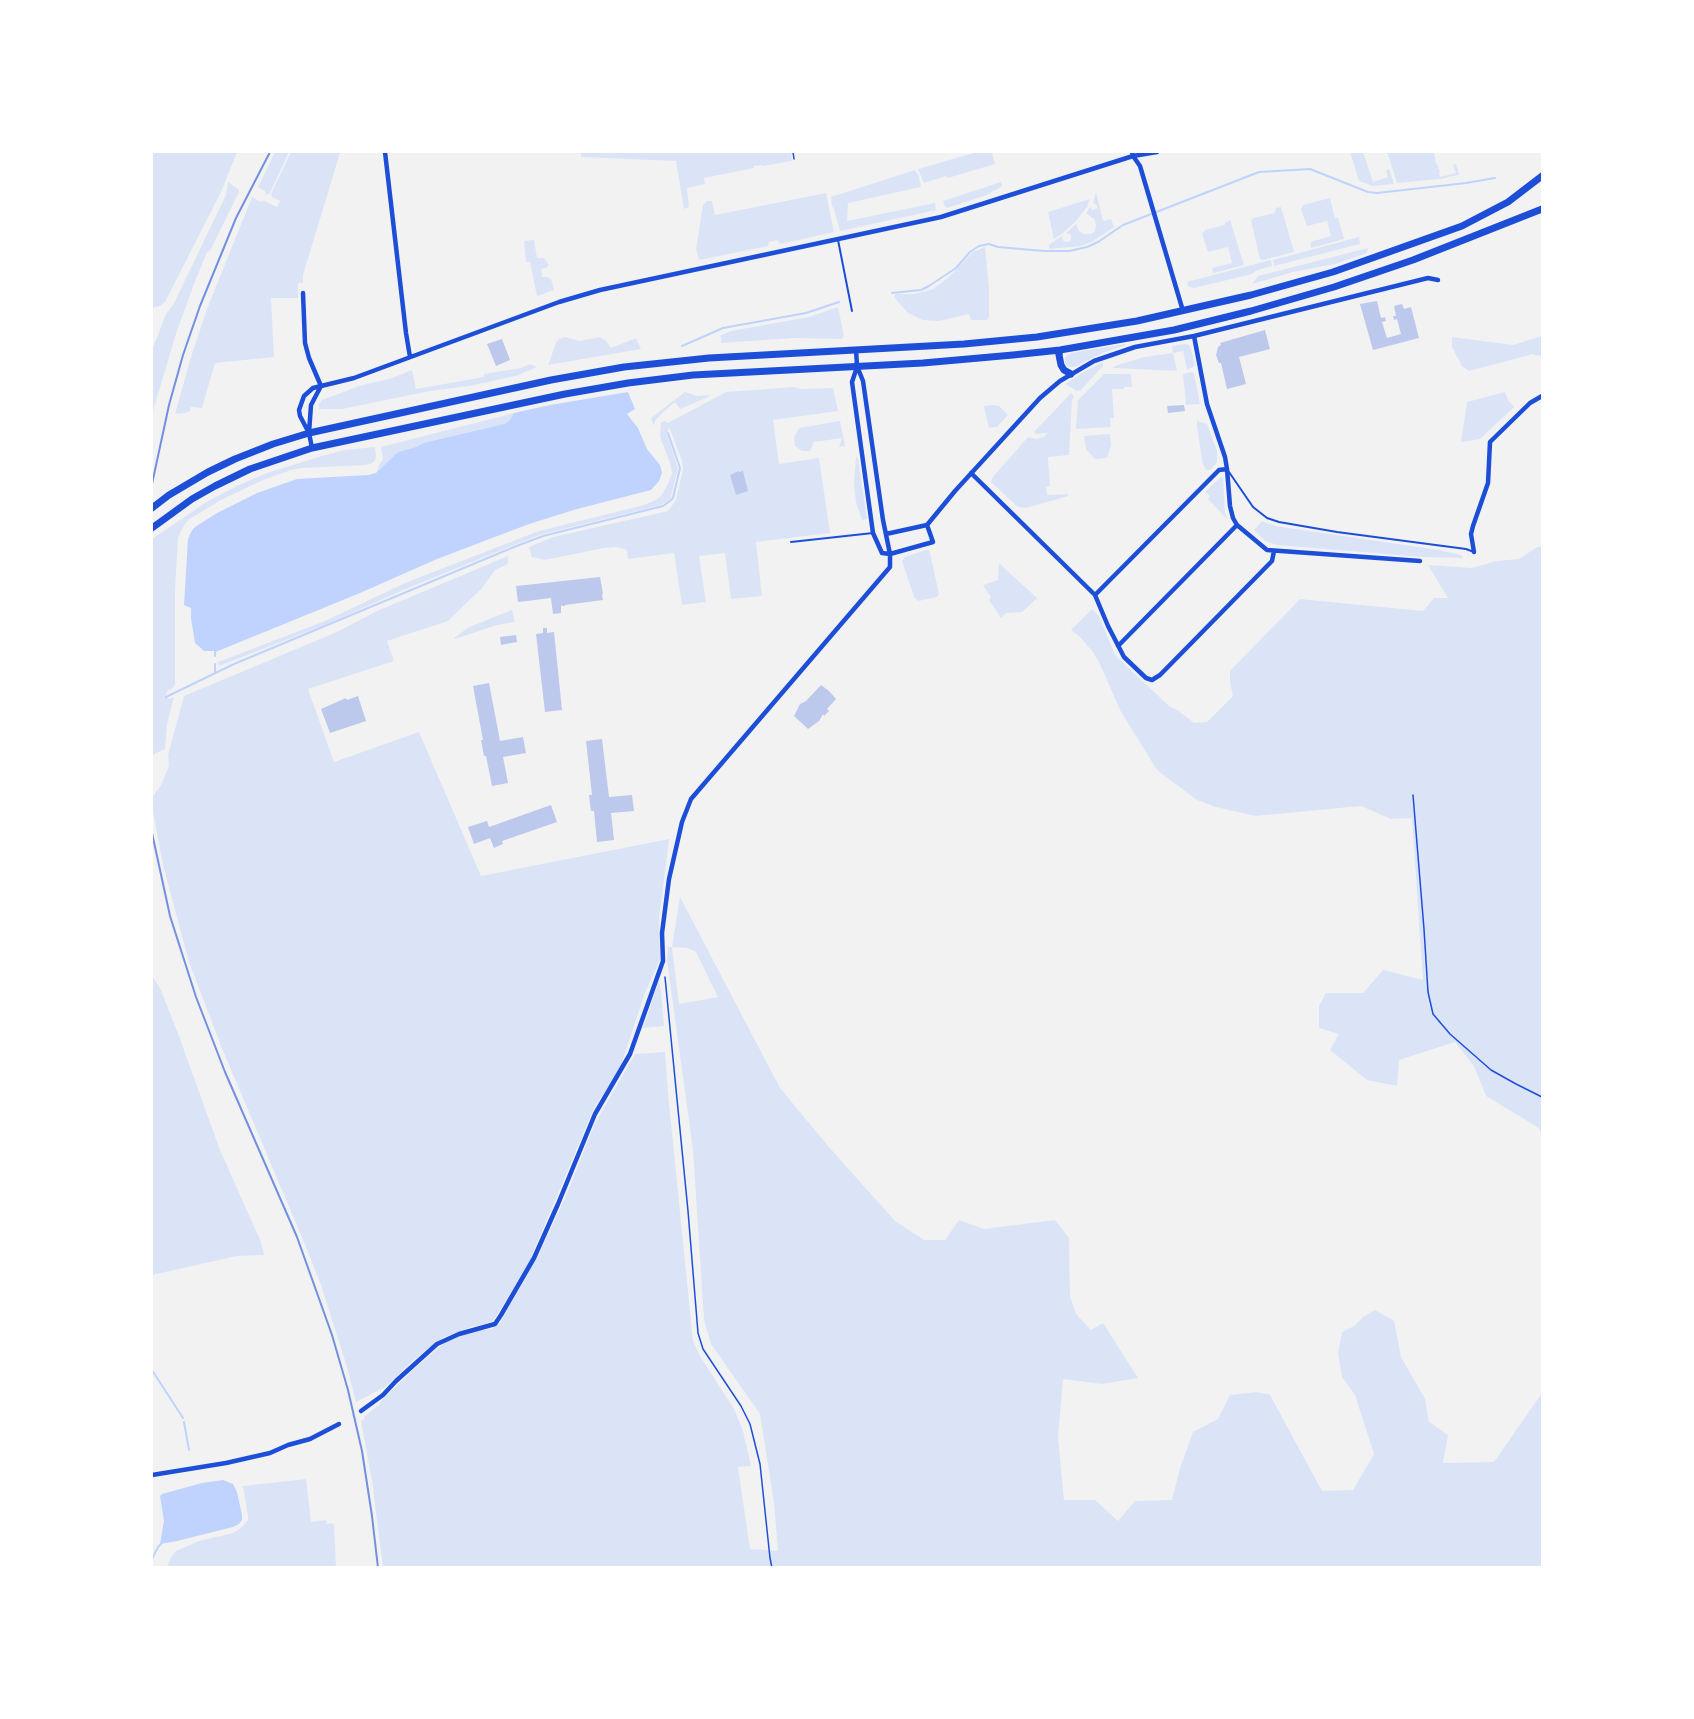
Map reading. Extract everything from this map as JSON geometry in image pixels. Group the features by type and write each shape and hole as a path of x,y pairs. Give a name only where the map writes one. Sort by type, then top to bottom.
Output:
{"main road":[{"path":"152,508 208,472 273,444 309,433 551,380 624,367 709,358 1037,337 1184,311 1334,272 1448,231 1498,208 1542,177"},
{"path":"152,528 192,499 215,486 250,469 312,448 597,388 693,375 923,363 1060,350 1174,330 1334,288 1413,260 1542,209"},
{"path":"1060,350 1061,365 1071,374"}],"street":[{"path":"385,152 410,357"},
{"path":"309,433 300,416 300,405 308,391 354,378 552,304 583,294 941,218 1133,154 1157,152"},
{"path":"1133,154 1140,166 1184,311"},
{"path":"886,534 927,525 1030,407 1071,374 1094,362 1120,351 1194,336 1428,278 1438,280"},
{"path":"303,293 305,343 321,386"},
{"path":"1194,336 1207,404 1227,469 1230,506 1237,525 1267,550 1420,561"},
{"path":"361,1411 383,1395 396,1380 437,1344 447,1338 487,1327 498,1321 534,1258 595,1114 630,1054 663,961 662,933 669,879 682,822 691,799 890,567 890,554 882,520 863,381 857,366 856,350"},
{"path":"857,366 852,382 873,533 882,553 890,554 933,542 927,525"},
{"path":"312,448 309,433 310,405 321,386"},
{"path":"1474,552 1471,534 1488,483 1490,442 1530,402 1542,396"},
{"path":"862,447 872,446"},
{"path":"1095,595 1219,470 1227,469"},
{"path":"971,473 1095,595 1124,657 1146,678 1152,680 1160,675 1272,561 1274,551"},
{"path":"1118,646 1237,525"},
{"path":"152,1474 226,1463 270,1453 294,1442 310,1439 339,1424"}],"lane":[{"path":"838,240 852,311"},
{"path":"1227,469 1253,507 1267,518 1337,532 1466,549 1474,552"},
{"path":"791,542 873,533"}],"path":[{"path":"793,152 794,159"},
{"path":"1413,795 1425,929 1428,993 1433,1014 1450,1034 1491,1070 1542,1097"},
{"path":"663,961 698,1333 703,1349 741,1406 750,1424 760,1464 772,1568"}],"shaded area":[{"path":"152,152 237,152 221,192 165,302 152,308"},
{"path":"275,152 289,152 270,193 265,195 266,192 258,187"},
{"path":"291,152 347,152 340,153 303,275 303,283 298,283 298,298 271,298 274,357 215,363 202,408 191,407 186,413 175,414 207,309 252,197 277,207 280,201 271,194"},
{"path":"581,152 791,152 792,161 754,166 754,168 704,178 705,184 687,188 689,207 684,209 676,161 581,157"},
{"path":"977,152 992,152 995,164 924,183 918,169"},
{"path":"1350,152 1363,152 1373,182 1388,177 1386,170 1389,169 1394,184 1373,186 1359,181"},
{"path":"1387,152 1434,152 1440,177 1456,173 1453,165 1456,164 1459,174 1440,179 1397,183"},
{"path":"915,170 921,187 848,203 847,221 935,203 936,210 840,231 831,197"},
{"path":"228,182 239,192 210,251 207,252 194,284 152,414 152,350 166,314 173,305 226,195"},
{"path":"1001,182 1002,186 987,195 947,208 944,205 943,201"},
{"path":"1096,192 1103,221 1111,219 1114,227 1081,246 1049,249 1049,245 1062,236 1065,242 1071,241 1071,235 1066,233 1076,224 1078,230 1083,234 1091,234 1095,231 1095,220 1086,213 1090,207 1092,210 1097,209 1097,205 1093,203"},
{"path":"826,193 834,232 780,244 778,240 769,242 768,246 699,260 696,249 703,205 707,201 712,201 715,215"},
{"path":"1330,198 1344,239 1311,248 1311,242 1331,236 1327,221 1307,226 1301,209 1303,205"},
{"path":"1090,199 1076,221 1054,239 1048,212"},
{"path":"1281,207 1294,252 1260,259 1251,221 1253,218 1275,213 1276,208"},
{"path":"1230,220 1244,265 1213,273 1212,268 1232,263 1228,247 1208,252 1202,234 1205,230 1224,225"},
{"path":"1359,237 1360,244 1274,266 1273,260"},
{"path":"534,240 537,258 544,258 549,265 541,269 542,277 551,279 554,290 537,296 530,262 526,262 524,241"},
{"path":"985,247 989,288 989,317 987,320 971,320 969,314 939,321 923,320 908,313 894,296 933,289 948,278 973,252"},
{"path":"1368,248 1367,253 1335,264 1293,272 1252,284 1258,276"},
{"path":"1271,260 1272,266 1252,274 1194,288 1188,286 1187,282"},
{"path":"838,307 844,336 842,339 795,338 721,343 722,338 719,336 731,331 809,317"},
{"path":"1542,336 1542,356 1533,354 1469,371 1462,366 1452,347 1452,337 1513,345"},
{"path":"565,337 579,341 600,337 611,348 636,338 641,349 548,365 556,343"},
{"path":"1125,344 1074,367 1069,367 1065,363 1065,357 1071,353"},
{"path":"1189,345 1195,366 1187,370 1183,351 1173,353 1172,346"},
{"path":"1173,353 1177,371 1112,367 1144,357"},
{"path":"1103,362 1103,366 1081,390 1077,391 1065,384 1082,373"},
{"path":"530,364 537,367 516,376 342,409 319,409 322,400 412,370 416,389 484,377 484,374 521,368"},
{"path":"1192,372 1200,404 1186,405 1183,374"},
{"path":"1104,374 1131,374 1132,387 1112,389 1114,418 1110,418 1111,427 1076,429 1078,400"},
{"path":"794,387 833,388 838,411 773,420 779,464 819,458 830,533 756,542 762,596 731,599 725,553 699,556 706,602 682,605 674,553 628,559 627,550 616,547 545,560 532,557 529,547 553,537 668,511 676,500 683,469 669,427 667,433 678,469 670,500 661,505 543,534 408,588 327,624 219,666 218,662 325,621 405,583 539,531 654,501 661,496 672,473 660,437 661,422 668,423 726,392"},
{"path":"685,392 697,396 709,395 680,409 675,402 655,421 654,426 651,418"},
{"path":"1505,392 1514,407 1480,439 1461,442 1467,402"},
{"path":"1071,393 1074,396 1069,455 1048,457 1050,486 1046,487 1047,495 1068,494 1068,496 1026,508 1018,507 991,482 992,478 1028,437 1036,439 1044,437 1047,433 1036,434 1034,432"},
{"path":"984,406 999,406 1008,415 997,427 989,428"},
{"path":"514,413 504,424 423,443 398,452 376,473 383,459 381,447"},
{"path":"840,421 845,446 839,447 842,438 814,442 810,451 802,451 795,446 794,437 799,428"},
{"path":"1197,421 1207,424 1217,451 1217,462 1211,470 1206,470 1203,465"},
{"path":"1110,434 1111,445 1107,458 1095,459 1086,449 1084,436"},
{"path":"375,447 376,455 372,463 291,470 263,480 221,500 188,520 178,538 175,591 175,684 167,691 166,697 169,699 174,697 167,724 165,749 152,755 152,539 208,501 267,473 345,450"},
{"path":"856,456 867,519 862,520 856,503 854,484"},
{"path":"1221,477 1223,478 1225,513 1228,520 1208,499 1210,496 1205,492"},
{"path":"1262,521 1275,526 1439,550 1461,555 1463,558 1422,557 1277,545 1265,541 1254,530"},
{"path":"1537,547 1542,547 1542,1135 1539,1128 1486,1096 1474,1066 1455,1042 1399,1060 1397,1086 1367,1080 1330,1050 1339,1034 1319,1028 1319,1006 1326,993 1363,993 1383,970 1423,980 1412,818 1391,819 1361,806 1255,816 1197,800 1157,770 1120,710 1093,652 1071,630 1092,609 1099,616 1115,655 1169,706 1194,723 1207,722 1233,696 1230,671 1300,599 1423,611 1434,598 1448,598 1428,565 1472,568 1496,561 1519,559"},
{"path":"929,550 930,553 939,594 937,597 918,601 914,597 902,561 905,557"},
{"path":"508,556 508,564 495,570 482,588 448,621 387,641 394,661 308,689 334,762 419,732 481,876 669,839 659,919 660,960 645,993 617,1073 594,1108 529,1262 494,1320 444,1337 424,1351 385,1387 356,1402 321,1285 221,1046 189,962 163,865 152,798 161,785 169,766 168,755 184,696 337,632 377,611"},
{"path":"999,563 1039,600 1036,599 1022,612 1006,613 1001,618 989,600 991,597 983,585 998,580"},
{"path":"512,610 515,622 454,638 469,627"},
{"path":"680,897 780,1088 895,1221 924,1240 945,1240 959,1220 984,1229 1055,1220 1069,1238 1070,1296 1076,1314 1091,1330 1103,1323 1138,1378 1102,1384 1063,1379 1058,1438 1064,1500 1095,1500 1118,1521 1135,1501 1172,1500 1193,1432 1218,1419 1230,1395 1257,1392 1270,1395 1322,1491 1353,1490 1374,1454 1355,1395 1342,1377 1338,1353 1342,1332 1375,1310 1394,1321 1401,1357 1425,1399 1429,1422 1448,1435 1443,1463 1494,1462 1542,1393 1542,1567 383,1567 372,1481 361,1421 446,1341 473,1331 492,1329 500,1323 537,1258 566,1196 595,1123 635,1054 665,1052 693,1341 734,1409 743,1431 751,1466 738,1467 750,1549 778,1551 774,1503 760,1414 711,1344 704,1320 693,1150 667,960 668,947 672,947","holes":["672,947 688,948 696,952 718,997 679,1004"]},
{"path":"152,976 160,988 220,1150 261,1242 264,1255 237,1256 152,1275"},
{"path":"659,981 664,1026 643,1028"},
{"path":"306,1479 311,1522 326,1520 327,1524 334,1525 336,1567 167,1567 176,1551 199,1541 233,1533 242,1527 248,1520 243,1486"}],"water":[{"path":"628,392 635,409 627,414 638,428 647,449 660,465 662,473 659,481 651,490 529,524 437,559 218,651 204,651 195,643 191,608 184,605 188,539 195,527 217,513 257,493 297,479 376,473 398,452 423,443 504,424 514,413"},
{"path":"223,1480 233,1484 237,1492 242,1515 239,1524 160,1544 164,1521 160,1496 202,1483"}],"building":[{"path":"1377,301 1381,318 1385,317 1386,321 1382,322 1387,338 1401,334 1397,319 1394,320 1393,316 1396,316 1394,306 1402,304 1404,309 1411,307 1419,338 1373,350 1360,304"},
{"path":"1265,330 1270,349 1239,357 1246,384 1227,389 1221,363 1216,355 1220,343"},
{"path":"502,339 510,360 496,366 487,344"},
{"path":"1184,405 1185,411 1168,413 1167,406"},
{"path":"743,471 748,491 736,495 730,475"},
{"path":"600,577 603,600 561,605 561,613 553,614 551,598 518,602 516,586"},
{"path":"543,628 547,628 547,633 554,632 562,710 545,712 536,634 543,633"},
{"path":"516,635 517,642 501,645 500,637"},
{"path":"489,683 500,741 523,737 526,753 503,757 508,783 492,786 486,756 484,756 473,686"},
{"path":"821,685 836,699 827,709 829,711 808,729 794,716 800,704 806,701"},
{"path":"358,696 366,721 330,733 321,709 346,698 347,700"},
{"path":"602,739 609,797 632,795 634,811 611,813 614,840 597,842 594,811 591,811 589,795 592,795 586,741"},
{"path":"551,805 557,822 502,841 503,844 494,848 490,838 474,844 468,827 487,821 489,827"}],"waterway":[{"path":"892,293 921,290 929,286 956,268 970,252 979,246 989,244 998,247 1044,251 1069,251 1087,247 1123,225 1259,172 1310,169 1368,192 1377,193 1495,178"},
{"path":"682,346 723,328 806,313 839,302"},
{"path":"166,697 234,664 514,547 543,536 663,506 673,498 680,468 668,433"},
{"path":"215,656 216,651"},
{"path":"215,664 215,672"},
{"path":"152,1370 183,1418"},
{"path":"184,1422 189,1450"},
{"path":"152,1559 163,1542"}],"railway":[{"path":"152,484 169,405 200,306 236,218 270,152"},
{"path":"152,833 170,916 196,997 225,1072 297,1237 332,1335 362,1451 378,1568"}]}
